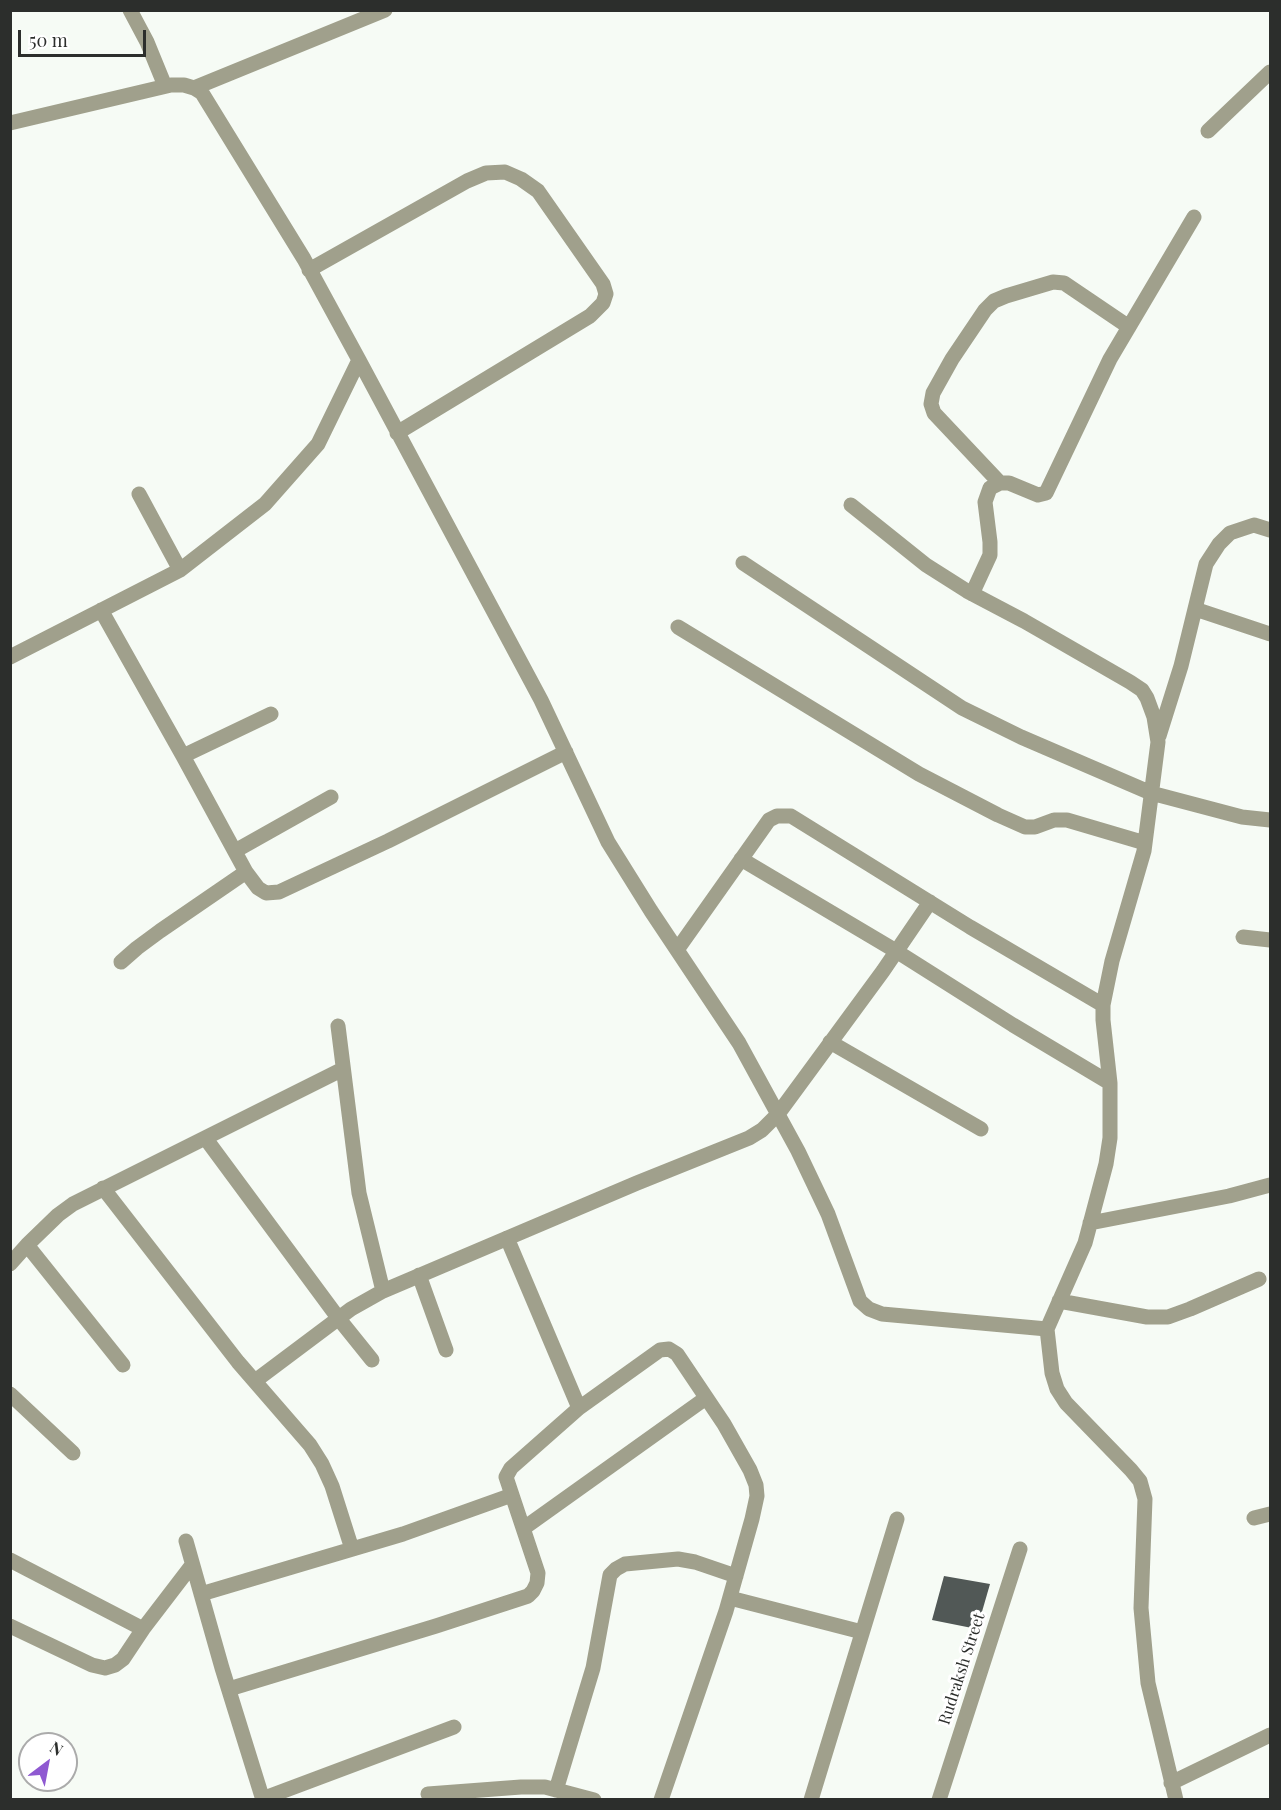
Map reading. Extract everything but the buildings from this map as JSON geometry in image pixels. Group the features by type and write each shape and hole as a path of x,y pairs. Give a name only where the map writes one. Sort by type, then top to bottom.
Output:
{"street":[{"path":"130,10 147,42 165,86"},
{"path":"194,88 375,12"},
{"path":"1208,131 1270,72"},
{"path":"10,123 165,86 184,85 202,93 309,270 359,360 541,700 608,842 738,1043 778,1113 828,1214 860,1301 868,1309 882,1314 1047,1329"},
{"path":"309,270 466,181 486,172 505,172 521,179 538,191 603,284 606,294 603,303 590,316 397,433"},
{"path":"972,594 990,555 985,502 990,488 1000,483 1009,483 1038,495 1046,493 1110,359 1194,218"},
{"path":"1000,483 934,413 931,404 933,393 952,358 985,310 994,301 1006,296 1053,282 1064,283 1129,327"},
{"path":"10,657 159,583 180,570 265,504 318,444 359,360"},
{"path":"139,494 180,570"},
{"path":"852,505 926,565 972,594 1130,681 1142,690 1154,717 1158,742"},
{"path":"1176,1800 1148,1683 1141,1608 1145,1498 1140,1481 1131,1470 1066,1403 1052,1373 1047,1329 1085,1243 1106,1164 1110,1138 1110,1083 1103,1005 1112,961 1145,843 1158,742 1181,666 1206,564 1219,544 1230,533 1254,525 1270,530"},
{"path":"743,563 962,708 1021,737 1152,793 1242,817 1270,820"},
{"path":"1195,609 1270,634"},
{"path":"101,610 246,872 258,888 266,893 279,892 388,841 566,752"},
{"path":"678,627 919,774 998,815 1025,827 1035,827 1054,820 1066,820 1145,843"},
{"path":"183,756 271,714"},
{"path":"235,851 331,797"},
{"path":"677,950 769,820 777,816 791,816 1103,1005"},
{"path":"741,859 1110,1083"},
{"path":"122,962 160,931 246,872"},
{"path":"255,1381 351,1309 383,1291 749,1138 762,1130 778,1113 930,902"},
{"path":"1243,937 1270,940"},
{"path":"338,1026 359,1193 383,1291"},
{"path":"830,1042 981,1129"},
{"path":"10,1264 58,1215 73,1204 343,1069"},
{"path":"206,1138 339,1319 372,1360"},
{"path":"1090,1223 1229,1196 1270,1185"},
{"path":"103,1188 238,1362 310,1445 332,1486 352,1549"},
{"path":"507,1238 579,1408"},
{"path":"27,1245 123,1365"},
{"path":"419,1275 446,1350"},
{"path":"1059,1301 1147,1317 1168,1317 1259,1280"},
{"path":"229,1689 528,1596 537,1583 538,1573 506,1477 511,1468 579,1408 660,1350 669,1349 677,1354 735,1443 750,1470 756,1485 757,1496 730,1598 661,1800"},
{"path":"10,1394 73,1453"},
{"path":"524,1528 706,1398"},
{"path":"201,1594 403,1534 512,1495"},
{"path":"1254,1518 1270,1514"},
{"path":"811,1800 897,1519"},
{"path":"186,1541 262,1799 454,1727"},
{"name":"Rudraksh Street","path":"939,1800 1020,1549"},
{"path":"10,1560 143,1629"},
{"path":"556,1790 593,1668 610,1575 625,1564 678,1560 695,1562 736,1576"},
{"path":"10,1626 92,1665 105,1668 116,1665 123,1659 192,1565"},
{"path":"730,1598 862,1632"},
{"path":"1171,1783 1270,1735"},
{"path":"428,1794 545,1787 594,1800"}]}
